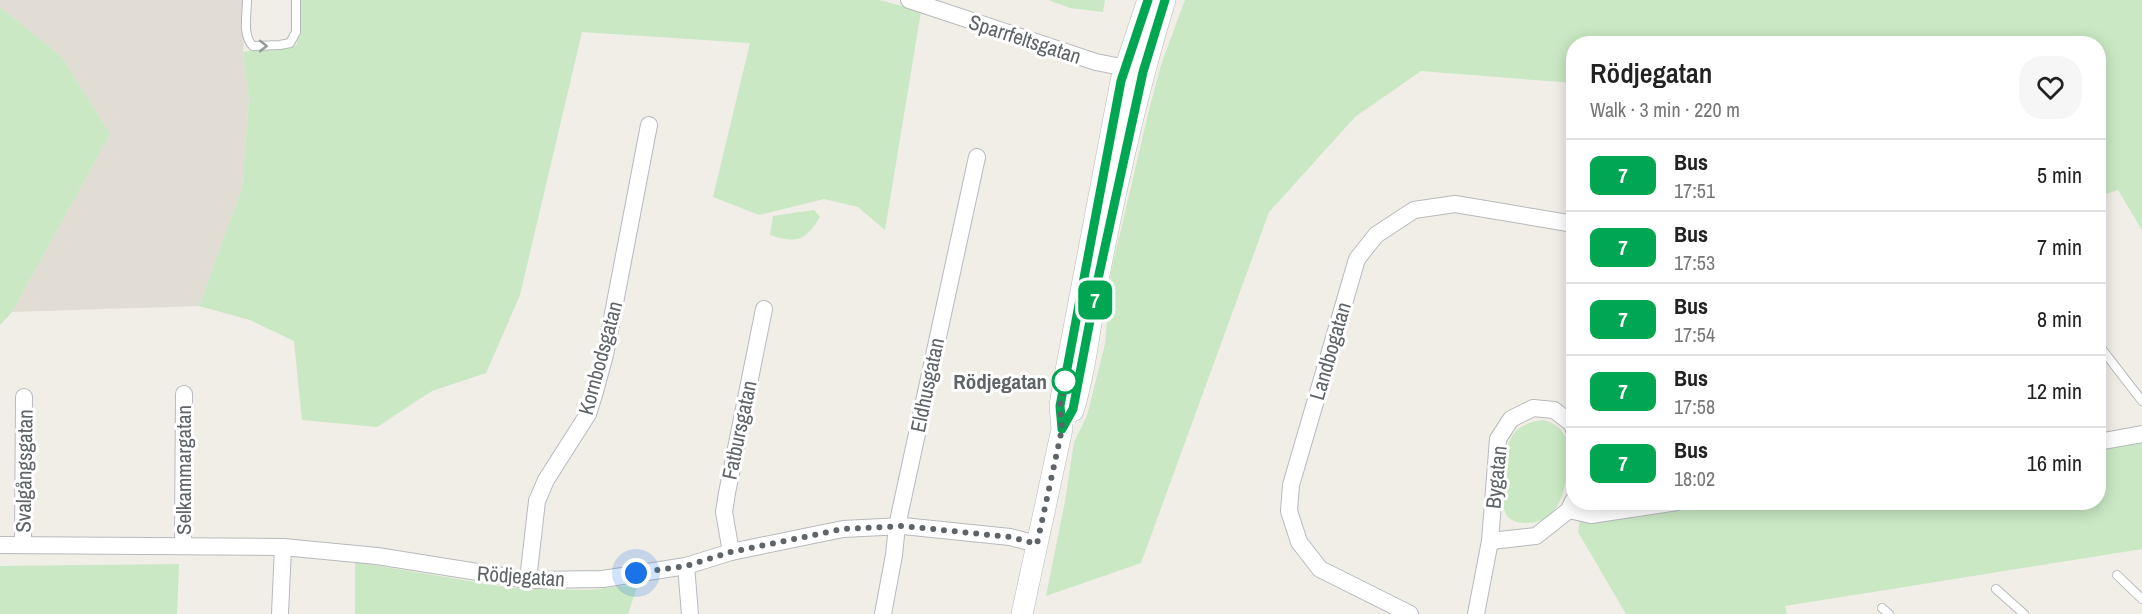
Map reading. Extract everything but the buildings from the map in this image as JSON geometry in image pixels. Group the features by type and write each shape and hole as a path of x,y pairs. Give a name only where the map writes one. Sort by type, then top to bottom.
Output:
{"street":[{"name":"Sparrfeltsgatan","path":"909,0 1096,62 1134,70"},
{"path":"1022,614 1062,429 1060,406 1148,0"},
{"path":"1134,70 1165,0"},
{"name":"Kornbodsgatan","path":"528,580 537,501 558,459 588,414 605,355 649,126"},
{"name":"Eldhusgatan","path":"883,614 897,526 977,157"},
{"name":"Landbogatan","path":"1410,614 1320,569 1299,542 1289,511 1291,486 1357,259 1376,235 1414,210 1455,204 1566,223"},
{"name":"Fatbursgatan","path":"731,552 724,512 764,309"},
{"name":"Selkammargatan","path":"183,545 184,394"},
{"name":"Svalgångsgatan","path":"23,545 24,397"},
{"name":"Bygatan","path":"1476,614 1490,541 1498,439 1511,419 1533,408 1554,410 1566,419"},
{"path":"2106,441 2142,434"},
{"name":"Bygatan","path":"1490,541 1536,536 1566,509"},
{"path":"1581,510 1591,515 1624,510"},
{"name":"Rödjegatan","path":"0,545 283,547 377,556 528,580 603,579 686,566 731,552 843,529 897,526 1010,537 1037,544"},
{"path":"280,614 283,547"},
{"path":"686,566 690,614"}],"lane":[{"path":"247,0 246,34 248,42 253,46 290,43 296,32 296,0"},
{"path":"2106,354 2142,401"},
{"path":"2117,575 2142,599"},
{"path":"1996,589 2024,614"}],"shaded area":[{"path":"0,0 246,0 243,52 249,99 242,188 199,306 12,312 110,134 61,56 0,7"}],"green space":[{"path":"298,0 879,0 921,11 885,230 858,207 824,199 759,215 713,197 750,43 582,32 520,295 486,373 432,391 377,427 302,420 294,341 250,320 199,306 242,188 249,99 243,52 297,45"},
{"path":"1048,0 1105,0 1103,12 1070,8"},
{"path":"1185,0 2142,0 2142,230 2118,190 2106,194 2106,36 1566,36 1566,82 1421,71 1355,117 1269,212 1141,563 1046,596 1065,502 1074,442 1087,416 1105,344 1111,272 1161,65"},
{"path":"0,7 61,56 110,134 12,312 0,325"},
{"path":"814,210 820,217 805,236 794,240 770,235 773,216"},
{"path":"1547,421 1563,433 1566,438 1566,482 1560,500 1552,513 1537,522 1526,523 1509,518 1505,512 1502,479 1505,455 1511,438 1517,430 1529,423"},
{"path":"2142,441 2142,549 1785,606 1787,614 1626,614 1578,532 1582,510 2106,510 2106,449"},
{"path":"355,562 511,588 589,590 638,584 628,614 355,614"},
{"path":"179,564 177,614 0,614 0,566"}],"bus line":[{"name":"7","path":"1148,0 1121,81 1060,406 1062,429 1073,409 1085,358 1098,279 1143,72 1165,0"}],"place":[{"name":"Rödjegatan","path":"1065,381"}],"route":[{"path":"636,573 686,566 731,552 843,529 903,526 1010,537 1037,544 1062,429 1060,406 1065,381"}]}
